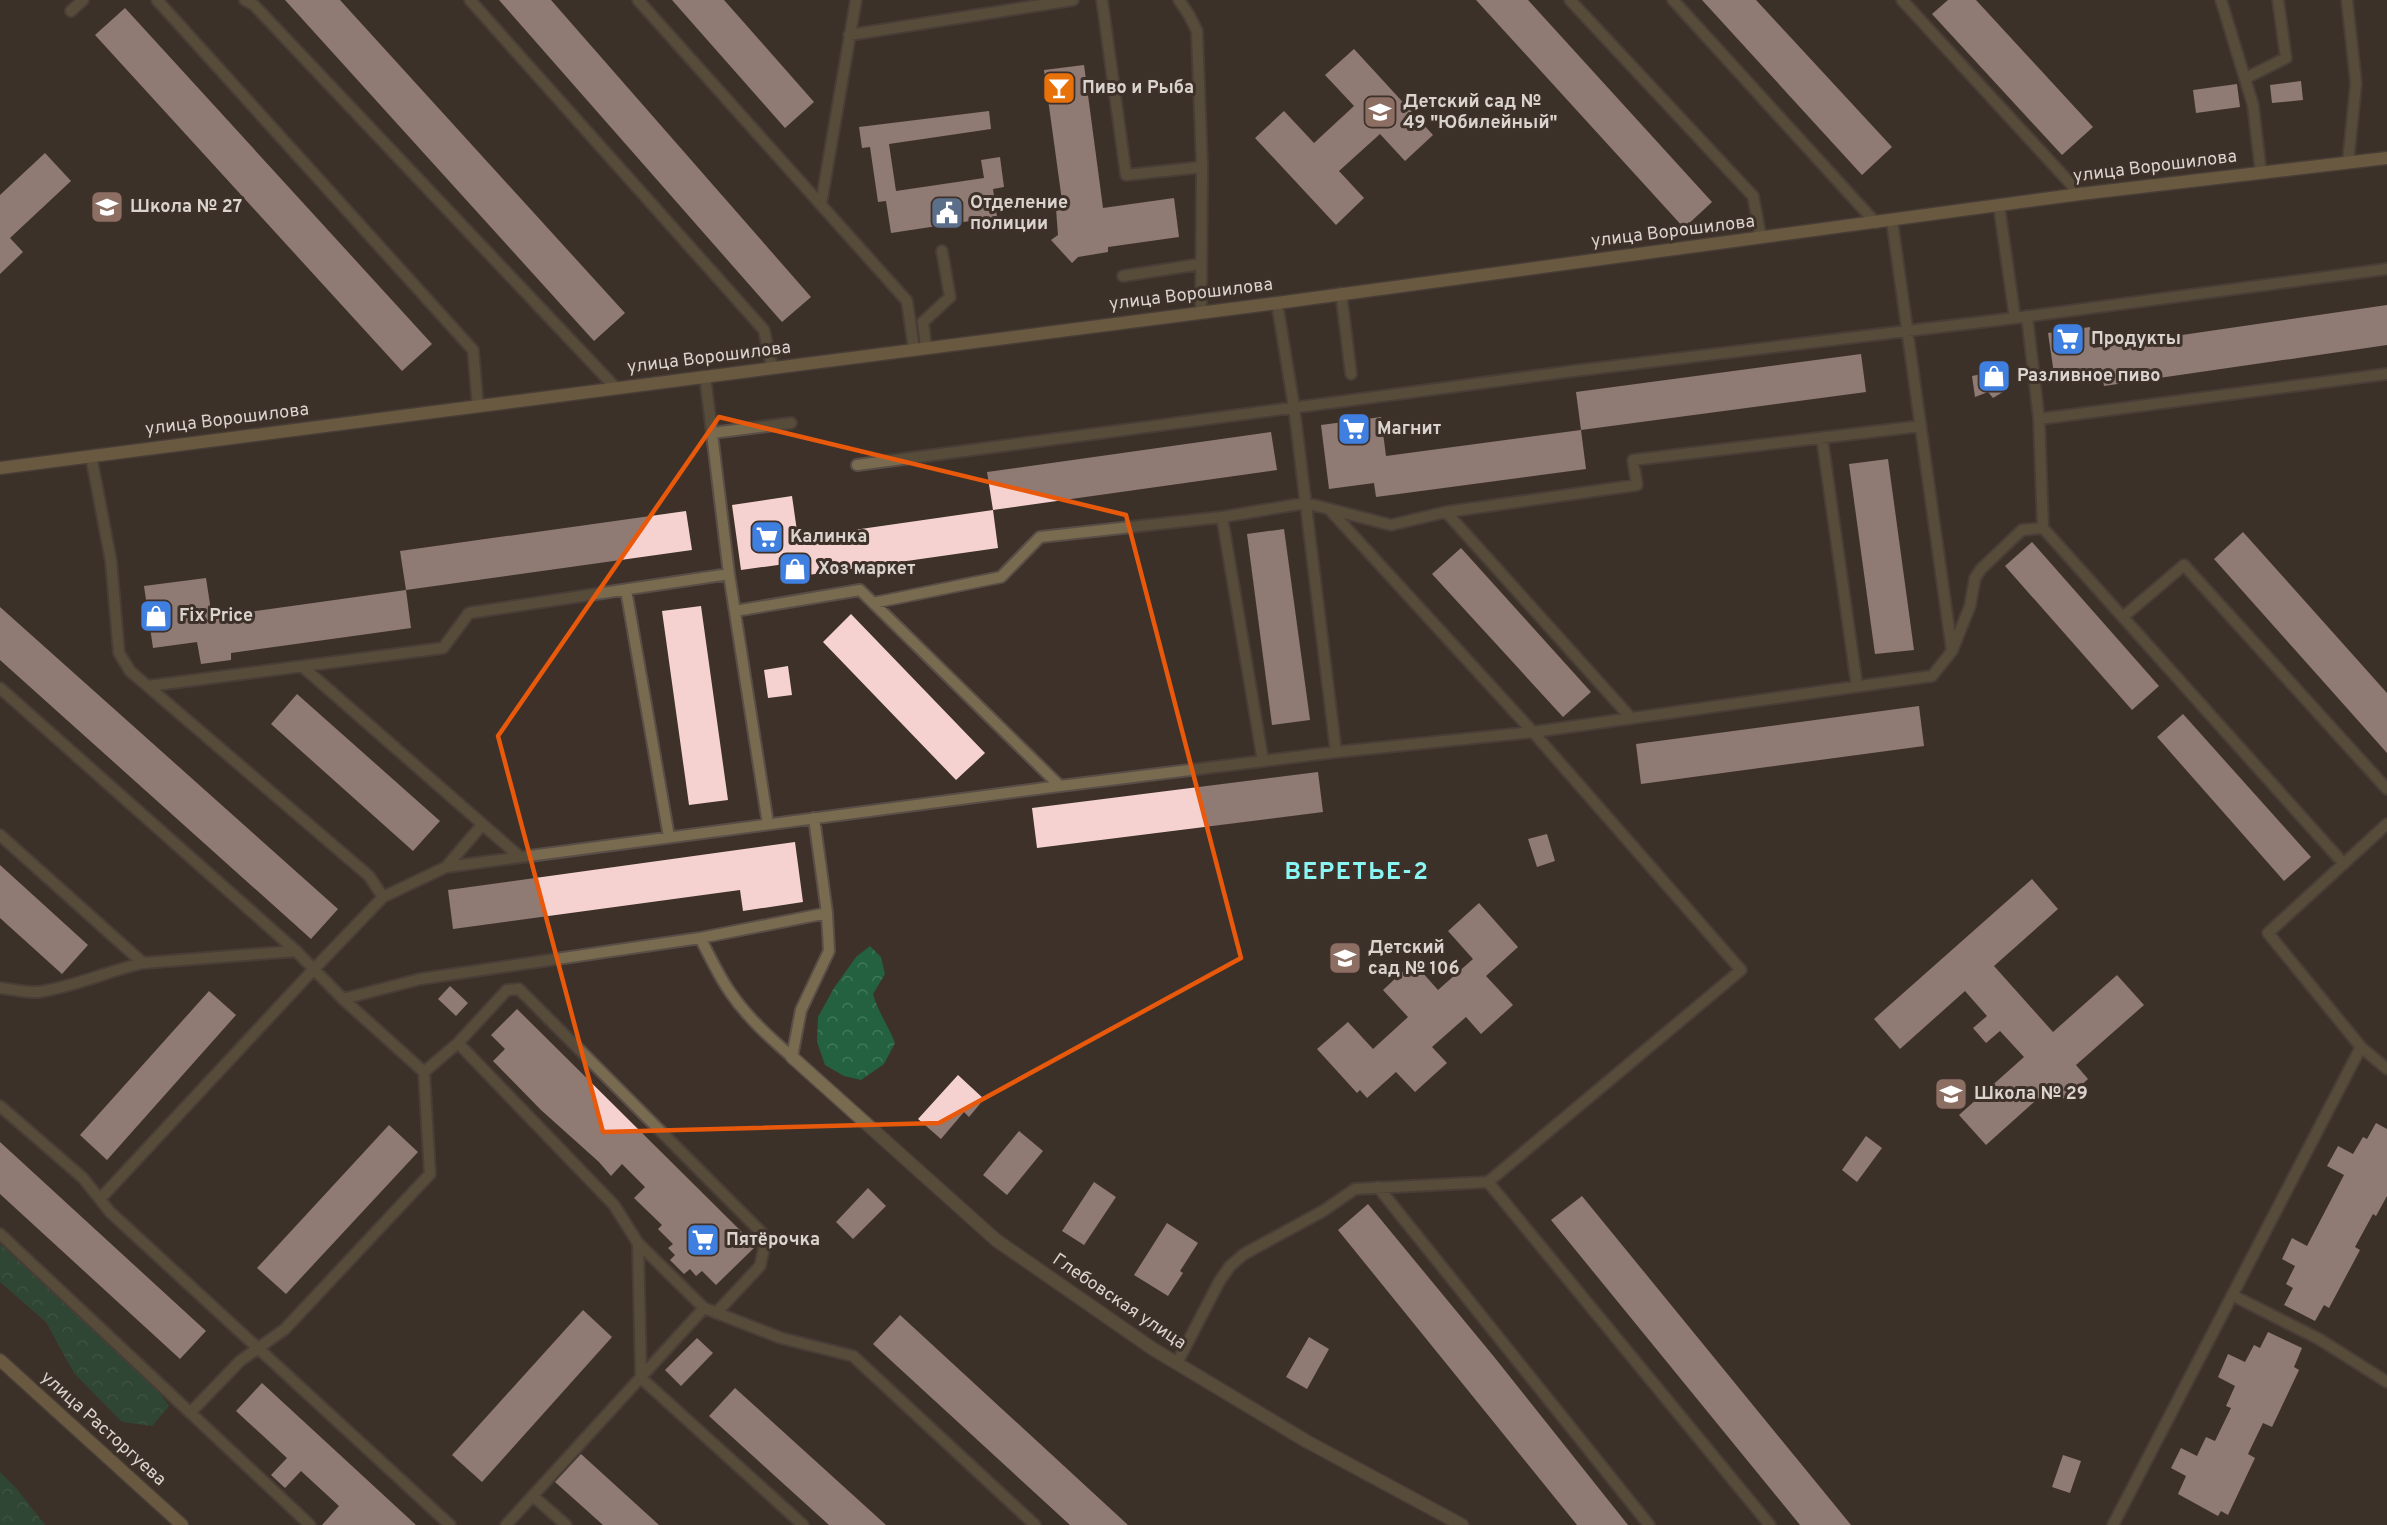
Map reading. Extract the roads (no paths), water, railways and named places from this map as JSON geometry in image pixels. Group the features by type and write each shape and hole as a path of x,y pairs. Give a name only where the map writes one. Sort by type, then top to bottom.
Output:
{"main road":[{"name":"улица Ворошилова","path":"0,468 1201,311 1277,303 2080,194 2387,158"},
{"name":"улица Расторгуева","path":"0,1360 182,1525"}],"street":[{"name":"Глебовская улица","path":"792,1057 996,1240 1153,1349 1306,1441 1462,1525"}],"lane":[{"path":"71,11 83,0"},
{"path":"157,0 473,350 478,406"},
{"path":"470,0 764,330 772,368"},
{"path":"638,0 907,301 920,348"},
{"path":"821,204 856,0"},
{"path":"849,35 1073,0"},
{"path":"1102,0 1126,174 1202,167"},
{"path":"1179,0 1197,31 1202,167 1201,311"},
{"path":"1570,0 1753,196 1761,238"},
{"path":"1673,0 1876,223"},
{"path":"1902,0 2080,194"},
{"path":"2221,0 2253,105 2261,173"},
{"path":"2246,78 2286,58 2278,0"},
{"path":"2347,0 2356,83 2348,163"},
{"path":"252,1 616,388"},
{"path":"1999,206 2015,318"},
{"path":"1892,221 1952,651"},
{"path":"920,348 923,322 950,297 942,251"},
{"path":"1123,276 1201,264"},
{"path":"858,465 1294,407 2015,318 2387,269"},
{"path":"1341,293 1351,374"},
{"path":"1277,303 1294,407 1336,752"},
{"path":"2027,316 2039,419 2043,528 2344,864"},
{"path":"2039,419 2387,374"},
{"path":"705,376 729,574 768,824"},
{"path":"712,433 791,423"},
{"path":"873,603 1001,577 1040,537 1222,517 1306,503 1391,525 1446,512 1637,485 1633,460 1921,426"},
{"path":"1822,438 1857,686"},
{"path":"92,456 111,561 119,653 130,671 369,876 383,897"},
{"path":"1177,1363 1219,1282 1230,1266 1258,1245 1305,1221 1355,1189 1488,1182 1741,970 1533,732 1329,509"},
{"path":"1446,512 1631,718"},
{"path":"1222,517 1263,761"},
{"path":"100,1199 383,897 446,867 1060,786 1336,752 1533,732 1932,676 1952,651 1970,606 1975,578 1981,569 2022,530 2043,528"},
{"path":"2123,617 2184,565 2387,789"},
{"path":"148,686 443,648 469,614 729,574"},
{"path":"626,590 669,837"},
{"path":"735,611 860,590 1060,786"},
{"path":"303,667 520,857"},
{"path":"0,688 296,951 343,999 424,1072 430,1174 285,1329 240,1361 190,1413"},
{"path":"792,1057 801,1010 829,951 827,913 814,818"},
{"path":"2385,1063 2361,1047 2268,933 2387,824"},
{"path":"446,867 482,825"},
{"path":"0,835 143,963"},
{"path":"343,999 420,979 700,938 827,913"},
{"path":"700,938 740,1007 792,1057"},
{"path":"0,988 35,992 74,984 143,963 296,951"},
{"path":"424,1072 458,1043 507,990 519,989 762,1233 765,1244 760,1266 716,1313"},
{"path":"458,1043 614,1205 638,1243 704,1308 781,1338 854,1356 1035,1525"},
{"path":"2113,1525 2361,1047"},
{"path":"0,1106 83,1178 110,1212 450,1525"},
{"path":"1488,1182 1770,1525"},
{"path":"1378,1187 1649,1525"},
{"path":"0,1234 310,1525"},
{"path":"638,1243 641,1378 803,1525"},
{"path":"2232,1295 2319,1340 2387,1382"},
{"path":"506,1525 704,1308"},
{"path":"533,1496 566,1525"}],"place":[{"name":"Пиво и Рыба","path":"1059,88"},
{"name":"Детский сад № 49 \"Юбилейный\"","path":"1380,112"},
{"name":"Школа № 27","path":"107,207"},
{"name":"Отделение полиции","path":"947,213"},
{"name":"Продукты","path":"2068,339"},
{"name":"Разливное пиво","path":"1994,376"},
{"name":"Магнит","path":"1354,429"},
{"name":"Калинка","path":"767,537"},
{"name":"Хоз маркет","path":"795,569"},
{"name":"Fix Price","path":"156,616"},
{"name":"Детский сад № 106","path":"1345,958"},
{"name":"Школа № 29","path":"1951,1094"},
{"name":"Пятёрочка","path":"703,1240"}],"district":[{"name":"ВЕРЕТЬЕ-2","path":"1357,873"}]}
